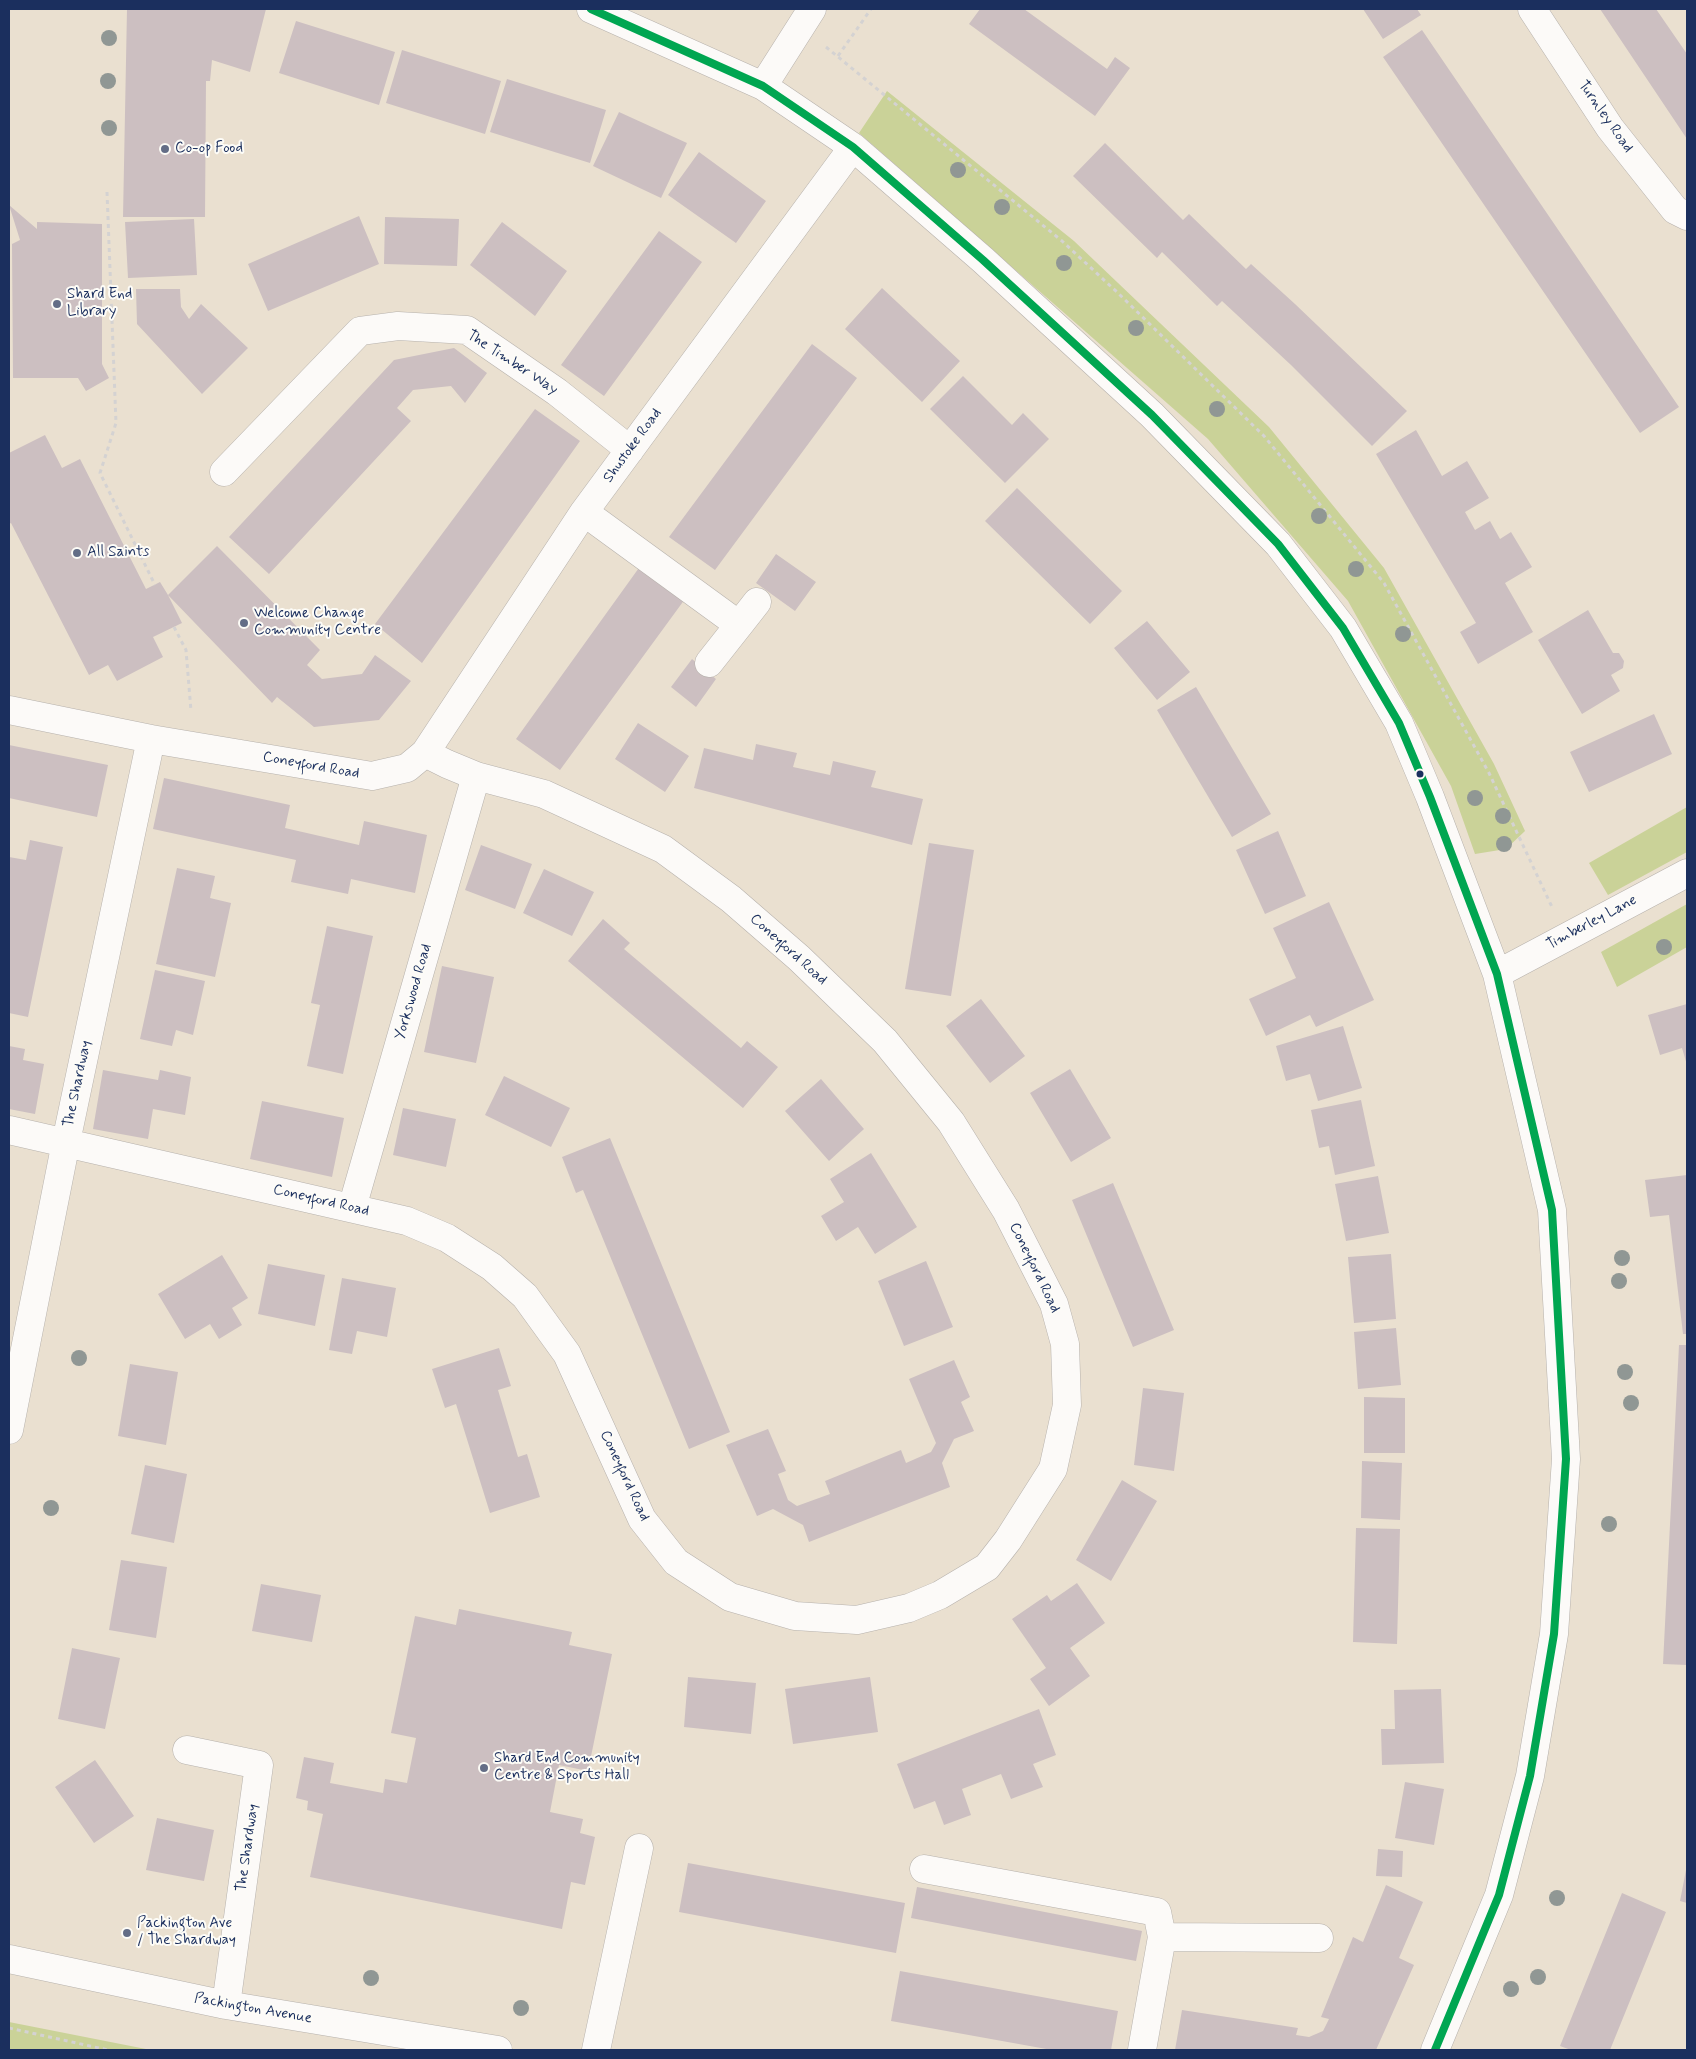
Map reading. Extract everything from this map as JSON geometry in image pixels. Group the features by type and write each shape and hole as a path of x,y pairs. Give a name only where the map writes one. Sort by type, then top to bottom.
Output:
{"street":[{"path":"591,9 763,86 853,147 983,260 1152,416 1278,544 1343,628 1399,722 1430,797 1496,974 1552,1210 1566,1458 1554,1634 1530,1776 1499,1895 1435,2050"},
{"path":"763,86 812,9"},
{"name":"Turnley Road","path":"1532,9 1610,128 1675,210 1687,216"},
{"name":"Shustoke Road","path":"426,753 584,512 853,147"},
{"name":"The Timber Way","path":"224,472 360,331 398,326 467,330 557,392 630,450"},
{"path":"584,512 739,625"},
{"path":"709,663 757,602"},
{"name":"Coneyford Road","path":"9,710 194,747 372,776 407,768 426,753 476,776 544,794 663,849 731,899 792,951 885,1041 956,1130 1006,1210 1054,1304 1066,1344 1067,1405 1053,1469 1008,1540 987,1567 940,1595 909,1608 857,1620 848,1620 795,1616 730,1597 676,1562 642,1519 567,1354 525,1296 492,1267 447,1238 407,1221 9,1130"},
{"name":"The Shardway","path":"9,1430 66,1142 151,739"},
{"name":"Yorkswood Road","path":"352,1208 476,776"},
{"name":"Timberley Lane","path":"1496,974 1687,873"},
{"name":"The Shardway","path":"187,1750 259,1764 226,2005"},
{"path":"596,2050 639,1848"},
{"path":"924,1869 1157,1912 1162,1937 1142,2050"},
{"path":"1162,1937 1319,1938"},
{"name":"Packington Avenue","path":"9,1959 226,2005 498,2050"}],"path":[{"path":"838,56 872,9"},
{"path":"107,192 116,423 100,473 155,585"},
{"path":"174,627 186,650 194,747"},
{"path":"9,2028 108,2050"}],"green space":[{"path":"887,91 1074,241 1269,427 1384,568 1494,764 1525,831 1506,849 1475,854 1451,786 1348,601 1208,439 859,133"},
{"path":"1687,807 1687,852 1608,895 1589,863"},
{"path":"1687,904 1687,947 1617,987 1601,952"},
{"path":"9,2022 151,2050 9,2050"}],"building":[{"name":"Co-op Food","path":"127,9 266,9 250,72 212,60 210,81 206,81 205,217 123,217"},
{"path":"980,9 1024,9 1107,69 1115,57 1130,68 1095,116 969,24"},
{"path":"1363,9 1417,9 1421,15 1383,39"},
{"path":"1600,9 1656,9 1687,54 1687,139"},
{"path":"296,21 395,52 379,105 279,73"},
{"path":"1422,30 1679,407 1640,433 1383,57"},
{"path":"402,50 501,81 485,134 386,103"},
{"path":"507,79 606,110 590,163 490,132"},
{"path":"619,112 687,143 661,198 593,166"},
{"path":"1105,143 1183,220 1189,214 1246,269 1251,264 1407,411 1372,446 1291,365 1222,301 1217,306 1162,252 1157,258 1073,176"},
{"path":"699,152 766,201 736,243 668,195"},
{"name":"Shard End Library","path":"9,205 37,229 37,222 102,224 102,364 109,378 86,391 78,378 13,378 12,244 20,240"},
{"path":"359,216 379,264 268,311 248,264"},
{"path":"385,217 459,219 457,266 384,264"},
{"path":"194,219 197,275 128,278 125,222"},
{"path":"502,222 567,271 535,316 470,265"},
{"path":"659,231 702,262 604,396 561,365"},
{"path":"882,288 960,361 922,402 845,329"},
{"path":"136,289 180,289 181,307 189,319 201,304 248,348 202,394 137,324"},
{"path":"812,344 857,378 715,570 669,537"},
{"path":"454,348 487,373 465,403 451,386 413,390 397,408 411,421 269,574 229,537 394,360"},
{"path":"963,376 1012,425 1023,413 1049,439 1005,483 930,409"},
{"path":"535,409 580,441 422,663 375,624"},
{"path":"1416,430 1442,476 1467,461 1489,498 1465,512 1475,530 1490,521 1500,539 1511,532 1532,567 1505,583 1533,632 1478,664 1460,632 1476,623 1376,454"},
{"name":"All Saints","path":"45,435 62,468 80,459 146,589 160,582 182,623 153,637 163,657 117,681 108,665 89,675 11,523 9,524 9,453"},
{"path":"1017,488 1122,591 1090,624 985,521"},
{"name":"Welcome Change Community Centre","path":"217,546 320,650 307,665 322,679 362,674 375,655 411,681 379,720 314,727 277,697 272,703 168,595"},
{"path":"776,554 816,582 795,611 756,583"},
{"path":"641,565 685,599 560,770 516,739"},
{"path":"1588,610 1613,653 1619,653 1624,661 1623,668 1611,675 1620,691 1582,714 1538,640"},
{"path":"1147,621 1190,672 1157,700 1114,648"},
{"path":"692,659 716,679 696,707 671,687"},
{"path":"1196,687 1271,814 1232,837 1157,710"},
{"path":"1654,714 1672,754 1589,792 1570,752"},
{"path":"638,723 689,756 665,792 615,759"},
{"path":"756,744 797,753 793,767 830,775 833,761 876,771 871,787 923,799 912,845 694,788 704,748 753,760"},
{"path":"9,745 108,765 97,817 9,798"},
{"path":"164,778 290,805 285,828 359,845 364,821 427,835 415,893 351,879 348,894 291,882 296,860 153,829"},
{"path":"1278,831 1306,896 1265,914 1236,850"},
{"path":"30,840 63,847 28,1017 9,1013 9,857 26,860"},
{"path":"929,843 974,850 951,996 905,989"},
{"path":"481,845 532,864 515,909 465,890"},
{"path":"177,868 215,876 210,898 231,903 215,977 156,964"},
{"path":"544,869 594,892 572,936 523,913"},
{"path":"1329,902 1374,1000 1316,1027 1310,1015 1266,1036 1249,999 1296,978 1273,928"},
{"path":"603,919 630,943 624,949 741,1048 747,1041 778,1067 743,1108 568,961"},
{"path":"327,926 373,936 343,1074 307,1066 320,1005 311,1003"},
{"path":"442,966 494,977 476,1063 424,1052"},
{"path":"155,970 205,981 193,1035 176,1030 172,1046 140,1039"},
{"path":"981,999 1025,1056 990,1083 946,1026"},
{"path":"1687,1004 1687,1065 1682,1048 1660,1055 1648,1015"},
{"path":"1343,1026 1362,1088 1318,1101 1310,1074 1286,1081 1276,1046"},
{"path":"9,1046 25,1049 23,1060 44,1064 35,1114 9,1109"},
{"path":"1070,1069 1111,1138 1071,1162 1030,1093"},
{"path":"103,1070 158,1080 160,1070 191,1077 185,1115 153,1109 148,1139 93,1129"},
{"path":"504,1076 570,1108 551,1147 485,1115"},
{"path":"821,1079 864,1129 829,1161 785,1111"},
{"path":"1361,1100 1375,1166 1335,1175 1329,1146 1319,1148 1311,1110"},
{"path":"262,1101 344,1118 332,1177 250,1159"},
{"path":"403,1108 456,1119 446,1167 393,1155"},
{"path":"610,1138 730,1432 689,1449 583,1190 576,1193 562,1157"},
{"path":"871,1153 917,1227 875,1254 858,1227 836,1241 821,1216 844,1202 830,1179"},
{"path":"1687,1175 1687,1334 1683,1334 1669,1215 1650,1217 1645,1180"},
{"path":"1378,1176 1389,1233 1346,1241 1335,1184"},
{"path":"1113,1183 1174,1330 1133,1347 1072,1200"},
{"path":"1391,1254 1396,1319 1354,1323 1348,1257"},
{"path":"222,1255 248,1298 232,1308 242,1325 219,1339 210,1324 185,1339 158,1294"},
{"path":"926,1261 953,1327 904,1346 878,1281"},
{"path":"268,1264 325,1275 315,1326 258,1314"},
{"path":"342,1278 396,1288 387,1337 357,1331 352,1354 329,1350"},
{"path":"1396,1328 1401,1385 1358,1389 1354,1332"},
{"path":"1679,1345 1687,1345 1687,1665 1663,1664"},
{"path":"499,1348 511,1386 498,1390 518,1457 527,1454 540,1497 490,1513 456,1404 445,1408 432,1369"},
{"path":"954,1360 970,1397 961,1402 974,1431 954,1439 942,1463 950,1487 809,1542 803,1525 773,1509 757,1516 726,1445 768,1429 786,1471 778,1474 788,1500 797,1506 830,1494 825,1481 901,1450 906,1463 931,1452 936,1443 909,1379"},
{"path":"130,1364 178,1372 166,1445 118,1436"},
{"path":"1143,1388 1184,1393 1174,1471 1134,1465"},
{"path":"1364,1397 1405,1398 1405,1453 1364,1453"},
{"path":"1362,1461 1402,1463 1400,1520 1361,1518"},
{"path":"145,1465 187,1474 174,1543 131,1534"},
{"path":"1122,1480 1157,1501 1111,1581 1076,1560"},
{"path":"1356,1528 1400,1529 1397,1644 1353,1642"},
{"path":"121,1560 167,1567 156,1638 109,1630"},
{"path":"1077,1583 1105,1623 1070,1648 1090,1676 1049,1706 1030,1679 1046,1668 1012,1619 1047,1595 1051,1601"},
{"path":"261,1584 321,1595 312,1642 252,1631"},
{"name":"Shard End Community Centre & Sports Hall","path":"459,1609 572,1632 569,1645 612,1654 588,1771 559,1765 550,1812 583,1819 580,1833 595,1837 585,1885 571,1882 562,1929 310,1877 323,1814 307,1810 308,1801 296,1798 304,1757 334,1763 330,1783 383,1793 385,1779 407,1783 416,1738 391,1733 415,1616 456,1625"},
{"path":"72,1648 120,1658 105,1729 58,1719"},
{"path":"688,1677 756,1683 751,1734 684,1727"},
{"path":"870,1677 878,1732 793,1744 785,1689"},
{"path":"1441,1689 1444,1763 1382,1765 1381,1729 1395,1729 1394,1690"},
{"path":"1039,1709 1056,1755 1033,1764 1043,1787 1011,1799 1001,1774 962,1789 971,1815 944,1825 935,1801 914,1809 897,1764"},
{"path":"95,1760 134,1816 94,1843 55,1787"},
{"path":"1405,1782 1444,1789 1434,1845 1395,1838"},
{"path":"157,1818 214,1830 204,1881 146,1870"},
{"path":"1378,1849 1403,1851 1402,1877 1376,1876"},
{"path":"688,1863 905,1903 896,1953 679,1912"},
{"path":"1687,1870 1687,1903 1680,1901"},
{"path":"1386,1885 1423,1902 1399,1958 1414,1965 1376,2050 1175,2050 1182,2010 1298,2028 1296,2035 1309,2037 1323,2031 1329,2019 1321,2017 1353,1937 1363,1942"},
{"path":"917,1887 1142,1931 1136,1961 911,1918"},
{"path":"1622,1893 1666,1912 1610,2050 1571,2050 1560,2046"},
{"path":"900,1971 1118,2011 1111,2050 1052,2050 891,2021"}],"transit line":[{"path":"591,9 763,86 853,147 983,260 1152,415 1278,544 1343,628 1399,723 1430,797 1497,974 1552,1210 1566,1459 1554,1634 1530,1776 1499,1895 1435,2050"}],"place":[{"name":"Co-op Food","path":"165,149"},
{"name":"Shard End Library","path":"57,304"},
{"name":"All Saints","path":"77,553"},
{"name":"Welcome Change Community Centre","path":"244,623"},
{"name":"Shard End Community Centre & Sports Hall","path":"484,1768"},
{"name":"Packington Ave / The Shardway","path":"127,1933"}]}
